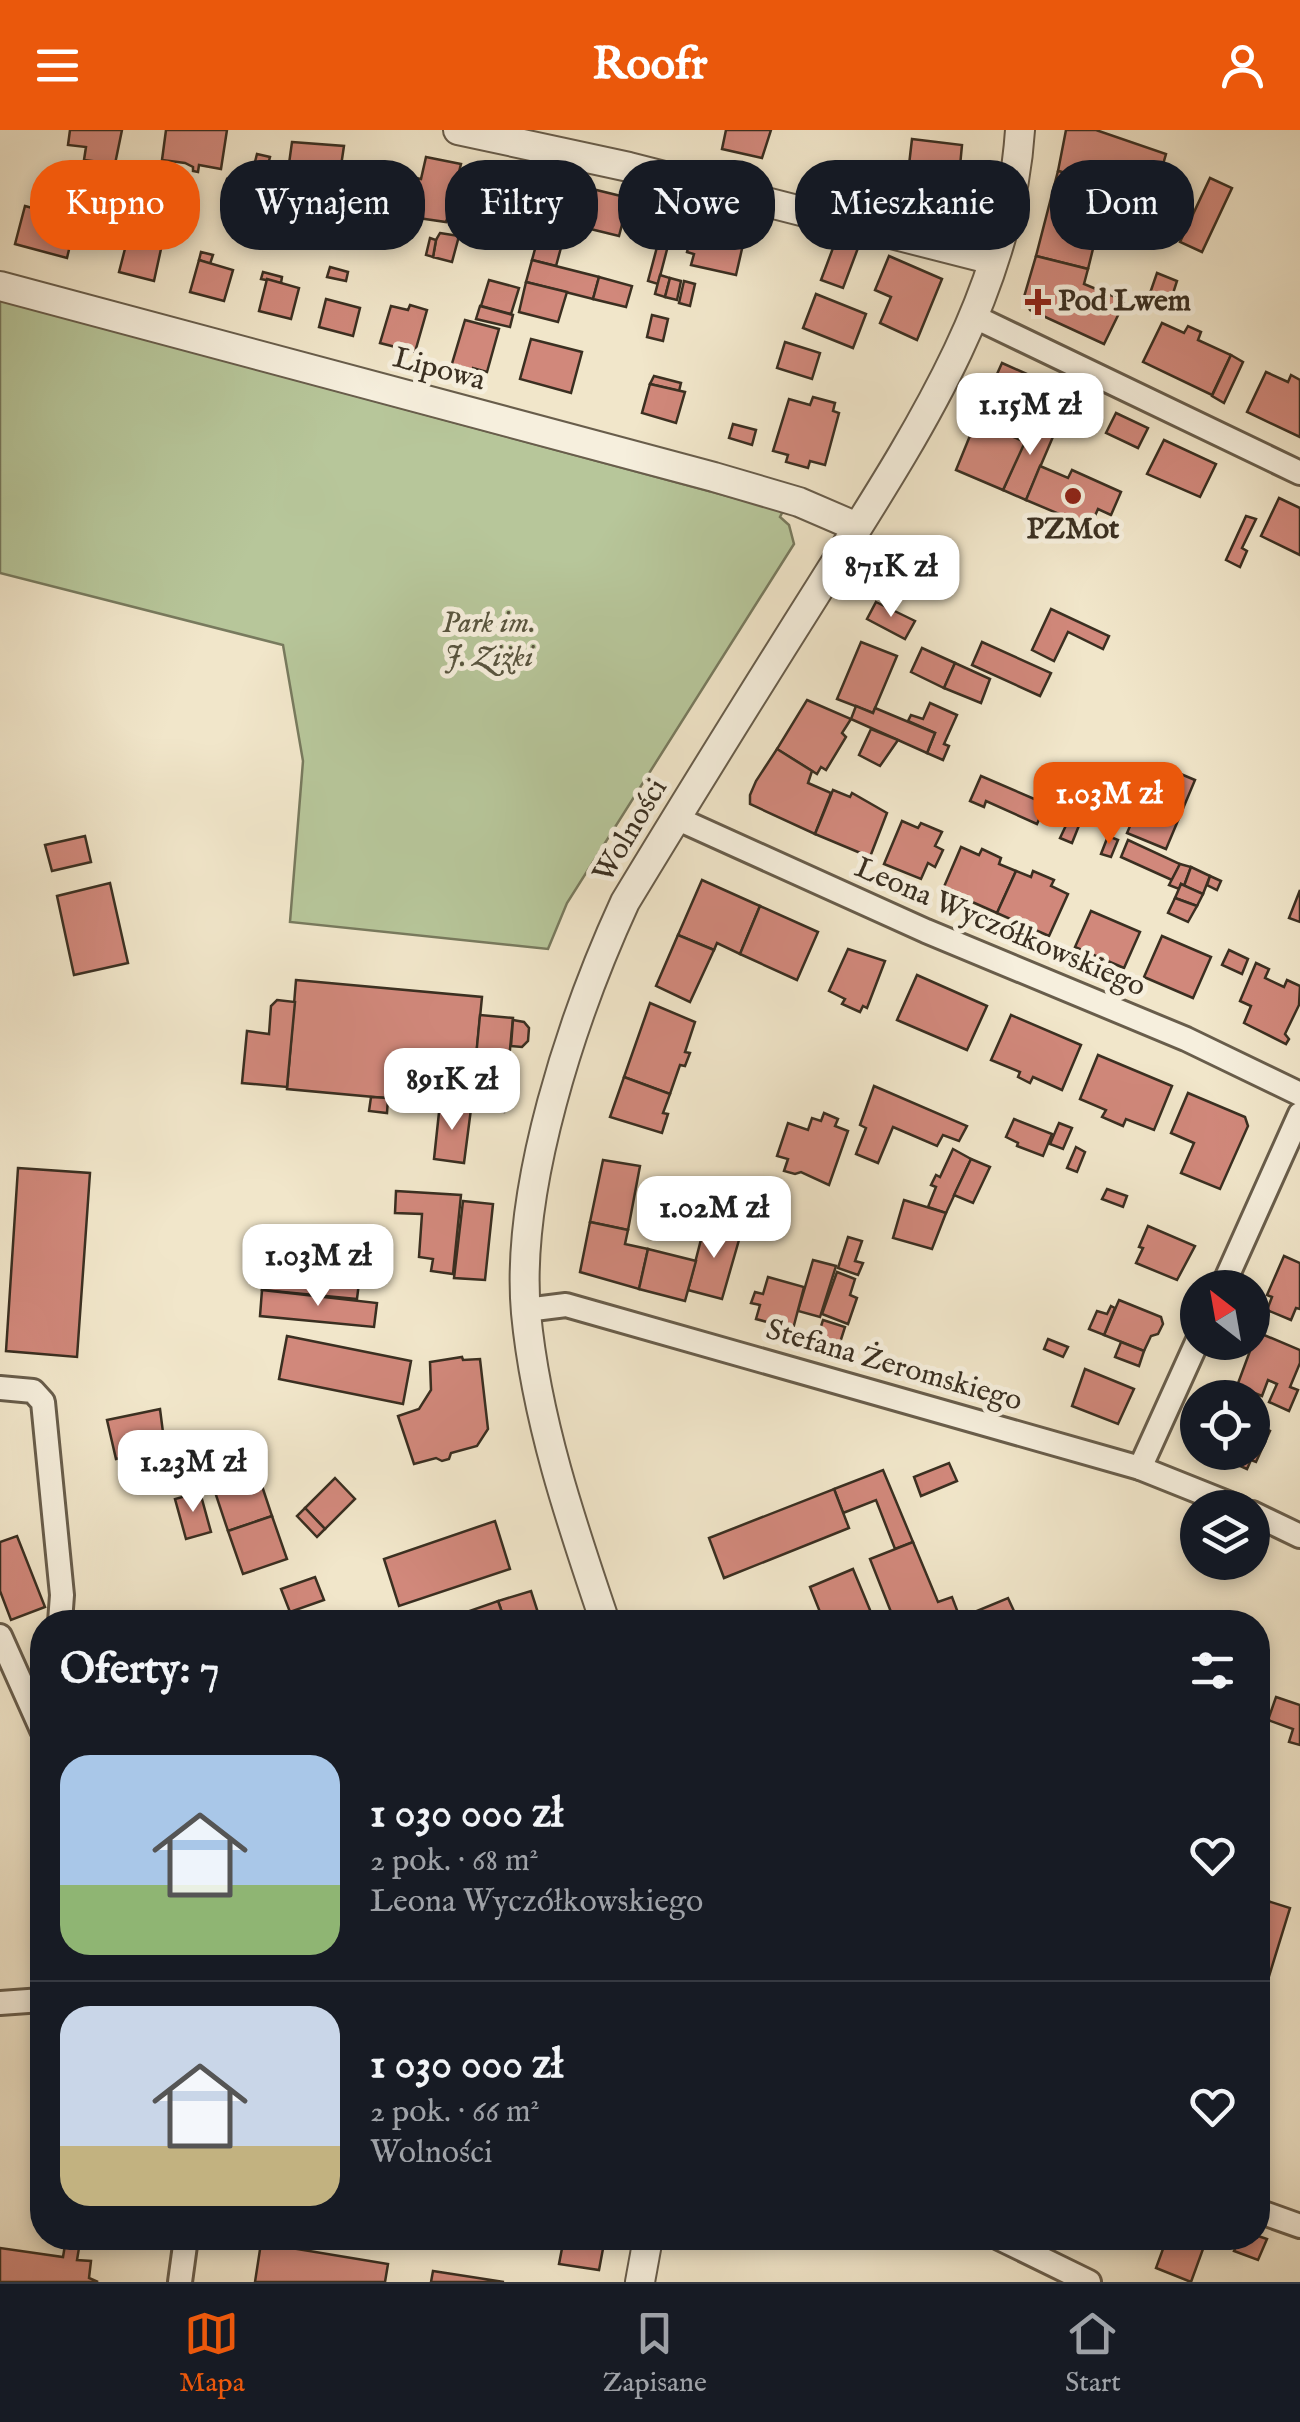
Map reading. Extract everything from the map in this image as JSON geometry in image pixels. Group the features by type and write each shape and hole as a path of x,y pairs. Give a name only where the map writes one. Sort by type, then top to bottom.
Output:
{"street":[{"path":"458,130 629,166 993,260"},
{"name":"Wolności","path":"600,1610 557,1473 526,1310 527,1240 550,1113 577,1019 625,902 857,527 928,407 973,316 1011,196 1020,130"},
{"name":"Lipowa","path":"0,286 714,477 799,502 857,527"},
{"path":"973,316 1300,474"},
{"name":"Leona Wyczółkowskiego","path":"676,818 910,924 1186,1039 1300,1094"},
{"path":"1230,1270 1300,1114"},
{"name":"Stefana Żeromskiego","path":"526,1310 566,1305 1140,1468 1195,1490"},
{"path":"1140,1468 1189,1360"},
{"path":"0,1388 33,1391 43,1402 61,1610"},
{"path":"1270,1522 1300,1536"},
{"path":"0,1636 30,1681"},
{"path":"0,2003 30,2001"},
{"path":"1270,2215 1300,2226"},
{"path":"180,2282 184,2250"},
{"path":"640,2282 646,2250"},
{"path":"1024,2250 1090,2282"}],"green space":[{"name":"Park im. J. Ziżki","path":"0,300 783,511 780,517 789,525 794,544 567,903 548,949 290,922 303,761 283,645 0,573"}],"building":[{"path":"70,130 122,130 116,160 84,160 86,147 68,145"},
{"path":"166,130 227,130 220,169 200,165 200,160 162,160"},
{"path":"726,130 771,130 762,158 722,149"},
{"path":"1066,130 1096,130 1166,154 1164,160 1060,160"},
{"path":"912,139 962,145 961,160 910,160"},
{"path":"292,142 344,146 342,160 290,160"},
{"path":"426,157 445,161 445,222 425,219"},
{"path":"1210,178 1232,188 1202,252 1194,248 1194,212"},
{"path":"598,190 618,195 618,236 598,231"},
{"path":"1050,202 1050,250 1093,250 1088,269 1036,256"},
{"path":"25,206 30,207 30,248 15,244"},
{"path":"440,233 445,234 445,250 455,250 452,262 433,257"},
{"path":"430,238 436,240 433,257 426,255"},
{"path":"37,250 69,250 67,258"},
{"path":"125,250 161,250 154,281 119,272"},
{"path":"535,250 560,250 556,266 532,260"},
{"path":"656,250 667,250 658,284 648,281"},
{"path":"742,250 736,275 691,265 694,254 687,252"},
{"path":"832,250 857,250 843,288 821,280"},
{"path":"201,252 213,255 210,264 199,260"},
{"path":"889,256 942,279 917,340 880,323 891,297 875,290"},
{"path":"1036,256 1088,269 1084,284 1125,301 1104,344 1030,310 1024,297"},
{"path":"199,260 233,270 224,301 190,292"},
{"path":"532,260 599,277 593,299 526,282"},
{"path":"330,267 348,272 346,281 327,277"},
{"path":"263,272 282,277 281,283 261,279"},
{"path":"1157,273 1177,281 1169,306 1148,299"},
{"path":"660,275 670,278 665,297 655,294"},
{"path":"599,277 632,286 626,307 593,299"},
{"path":"670,278 681,281 677,300 665,297"},
{"path":"267,279 299,288 291,319 259,311"},
{"path":"489,280 519,288 511,314 481,306"},
{"path":"684,281 695,284 690,306 679,303"},
{"path":"526,282 567,292 558,322 519,312"},
{"path":"816,294 866,314 853,348 803,328"},
{"path":"326,299 360,308 353,336 319,327"},
{"path":"410,305 427,310 415,352 380,343 391,306 408,310"},
{"path":"480,306 513,315 510,327 476,319"},
{"path":"652,315 668,319 663,341 647,337"},
{"path":"465,320 499,329 487,372 473,368 472,373 451,367"},
{"path":"1162,323 1184,333 1188,326 1201,332 1198,340 1231,355 1212,395 1143,362"},
{"path":"531,339 582,352 571,393 520,379"},
{"path":"785,342 820,353 812,379 777,368"},
{"path":"1231,355 1243,362 1224,403 1212,396"},
{"path":"1002,363 1038,379 1029,401 1040,405 1025,442 976,421"},
{"path":"1266,372 1288,382 1291,375 1300,380 1300,437 1247,412"},
{"path":"654,376 681,383 679,391 650,384"},
{"path":"650,384 685,392 676,423 642,413"},
{"path":"813,397 835,403 833,411 839,413 825,465 810,461 808,468 786,462 788,455 773,451 789,399 810,405"},
{"path":"1116,413 1148,428 1138,448 1106,433"},
{"path":"1035,416 1058,425 1026,500 1003,490"},
{"path":"976,421 1025,442 1003,490 956,470"},
{"path":"733,424 756,430 752,445 729,438"},
{"path":"1164,440 1216,464 1200,497 1147,474"},
{"name":"PZMot","path":"1040,466 1068,478 1072,470 1121,492 1111,515 1098,509 1090,527 1026,500"},
{"path":"1279,498 1300,508 1300,555 1261,536"},
{"path":"1246,516 1256,519 1242,548 1247,551 1240,567 1226,560"},
{"path":"915,548 931,559 919,577 903,567"},
{"path":"876,602 915,621 905,639 867,619"},
{"path":"1051,609 1109,636 1103,649 1068,632 1054,661 1032,650"},
{"path":"861,642 897,656 873,713 837,699"},
{"path":"982,642 1051,673 1040,696 972,665"},
{"path":"922,648 955,663 944,688 911,672"},
{"path":"955,663 990,679 981,703 944,688"},
{"path":"807,700 851,719 842,733 846,737 826,770 821,767 817,774 777,749"},
{"path":"930,703 957,715 944,744 949,746 943,760 927,753 935,733 908,721 911,715 923,719"},
{"path":"856,706 873,713 875,708 935,733 927,753 851,719"},
{"path":"871,729 898,740 880,766 859,755"},
{"path":"777,749 812,771 808,783 831,793 815,834 750,804 756,781"},
{"path":"1157,764 1195,780 1166,849 1127,833"},
{"path":"981,776 1046,804 1037,824 986,801 984,807 970,801"},
{"path":"833,790 850,797 852,793 887,813 870,857 815,834"},
{"path":"1069,819 1080,823 1072,843 1060,838"},
{"path":"902,821 918,828 921,823 942,832 935,846 943,850 935,867 928,863 921,879 884,864"},
{"path":"85,836 91,862 52,871 45,845"},
{"path":"1108,836 1118,840 1111,857 1101,854"},
{"path":"1128,840 1180,864 1172,880 1121,857"},
{"path":"961,847 979,855 982,849 1001,858 999,864 1016,871 997,913 943,889"},
{"path":"1180,864 1191,867 1179,889 1169,885"},
{"path":"1191,867 1210,876 1203,894 1184,886"},
{"path":"1016,871 1031,877 1033,871 1054,880 1051,886 1068,894 1049,936 997,913"},
{"path":"1210,876 1221,881 1217,890 1207,885"},
{"path":"702,880 760,906 740,954 717,943 714,950 678,935"},
{"path":"110,883 128,963 74,975 57,896"},
{"path":"1181,884 1203,894 1197,906 1175,898"},
{"path":"1300,890 1300,922 1289,918"},
{"path":"1175,898 1197,906 1188,922 1168,913"},
{"path":"760,906 818,932 797,980 740,954"},
{"path":"1091,911 1140,932 1124,968 1075,947"},
{"path":"678,935 714,950 690,1002 656,986"},
{"path":"1162,936 1211,957 1193,998 1144,977"},
{"path":"848,949 885,961 867,1008 863,1006 860,1012 842,1004 845,999 829,991"},
{"path":"1229,950 1248,959 1242,974 1222,965"},
{"path":"1256,963 1269,969 1265,978 1284,987 1287,980 1300,986 1299,1005 1285,1034 1289,1039 1286,1044 1244,1023 1251,1006 1240,1001"},
{"path":"917,975 987,1006 967,1050 897,1020"},
{"path":"296,980 482,997 471,1109 287,1089"},
{"path":"277,1000 295,1002 287,1087 242,1083 247,1031 269,1034 271,1006"},
{"path":"650,1003 695,1022 685,1052 690,1053 685,1066 680,1065 670,1094 624,1077"},
{"path":"480,1015 513,1018 504,1112 471,1109"},
{"path":"1011,1015 1081,1045 1062,1090 1033,1077 1030,1083 1018,1077 1020,1072 991,1060"},
{"path":"513,1020 524,1022 529,1028 528,1041 522,1047 511,1046"},
{"path":"1098,1055 1172,1086 1154,1130 1126,1119 1123,1126 1102,1117 1106,1110 1080,1099"},
{"path":"624,1077 670,1094 663,1113 668,1114 662,1133 610,1117"},
{"path":"874,1086 967,1126 959,1141 943,1135 937,1146 893,1127 878,1163 856,1154 866,1128 860,1125"},
{"path":"1188,1093 1245,1117 1248,1126 1220,1189 1181,1173 1194,1143 1171,1133"},
{"path":"371,1097 388,1098 387,1113 369,1111"},
{"path":"440,1103 471,1109 464,1163 434,1159"},
{"path":"824,1113 838,1119 835,1126 848,1131 829,1185 801,1172 784,1171 788,1159 777,1156 788,1123 808,1130 812,1118 821,1121"},
{"path":"1014,1119 1052,1134 1043,1156 1006,1137"},
{"path":"1059,1123 1072,1128 1063,1149 1050,1144"},
{"path":"1076,1147 1085,1152 1077,1172 1067,1168"},
{"path":"953,1149 971,1159 946,1213 928,1207 936,1187 931,1185 936,1175 940,1177"},
{"path":"971,1159 990,1167 973,1203 954,1195"},
{"path":"603,1160 640,1166 628,1230 590,1222"},
{"path":"18,1168 90,1173 77,1357 6,1351"},
{"path":"1107,1189 1127,1196 1123,1207 1102,1199"},
{"path":"396,1191 461,1195 453,1274 431,1271 433,1259 419,1257 422,1214 395,1213"},
{"path":"904,1200 946,1213 932,1249 893,1238"},
{"path":"463,1201 493,1204 485,1280 454,1278"},
{"path":"590,1222 628,1230 625,1244 648,1249 639,1289 580,1272"},
{"path":"705,1224 741,1233 722,1299 688,1290"},
{"path":"1148,1226 1195,1246 1177,1280 1136,1263 1143,1248 1139,1247"},
{"path":"848,1237 862,1241 855,1261 863,1263 858,1275 838,1268"},
{"path":"648,1249 696,1261 685,1301 639,1289"},
{"path":"1284,1256 1300,1263 1300,1309 1296,1308 1291,1320 1270,1311 1270,1288"},
{"path":"268,1258 361,1266 357,1299 262,1290"},
{"path":"813,1260 836,1266 820,1317 798,1311"},
{"path":"837,1272 855,1279 850,1295 857,1298 848,1324 822,1314"},
{"path":"768,1277 804,1287 793,1329 756,1319 760,1305 751,1303 755,1292 763,1294"},
{"path":"262,1290 377,1303 374,1327 260,1316"},
{"path":"1119,1300 1161,1317 1163,1324 1158,1334 1151,1336 1144,1351 1104,1335"},
{"path":"1111,1306 1115,1308 1104,1335 1089,1329 1097,1311 1107,1314"},
{"path":"823,1320 845,1327 837,1352 815,1345"},
{"path":"287,1336 411,1361 403,1404 279,1379"},
{"path":"1270,1337 1300,1350 1300,1363 1290,1387 1298,1390 1289,1411 1270,1402 1277,1384 1270,1380 1239,1380 1247,1360 1270,1360"},
{"path":"1048,1339 1068,1347 1063,1357 1044,1349"},
{"path":"1121,1342 1144,1351 1139,1366 1115,1357"},
{"path":"462,1357 480,1359 488,1429 477,1446 451,1453 449,1459 442,1461 436,1458 414,1464 398,1416 419,1409 431,1390 430,1362"},
{"path":"1085,1369 1134,1389 1118,1424 1072,1406"},
{"path":"160,1409 165,1448 116,1459 107,1420"},
{"path":"253,1459 272,1516 228,1531 209,1474"},
{"path":"949,1463 957,1481 921,1496 914,1477"},
{"path":"883,1470 913,1542 895,1549 876,1500 843,1513 834,1489"},
{"path":"335,1478 355,1499 325,1529 305,1508"},
{"path":"834,1489 849,1528 724,1578 709,1538"},
{"path":"200,1492 211,1532 186,1539 175,1499"},
{"path":"305,1508 325,1529 317,1537 297,1516"},
{"path":"272,1516 287,1559 243,1574 228,1531"},
{"path":"495,1521 510,1569 399,1606 384,1559"},
{"path":"17,1536 45,1607 11,1620 0,1591 0,1542"},
{"path":"913,1542 938,1602 952,1597 957,1610 890,1610 870,1559"},
{"path":"853,1569 870,1610 819,1610 810,1587"},
{"path":"315,1577 324,1600 289,1610 281,1589"},
{"path":"531,1591 537,1610 501,1610 498,1601"},
{"path":"1008,1598 1014,1610 979,1610"},
{"path":"498,1601 501,1610 472,1610"},
{"path":"1276,1697 1300,1705 1300,1745 1289,1742 1293,1729 1270,1721"},
{"path":"1270,1902 1290,1908 1270,1973"},
{"path":"0,2248 63,2257 64,2250 79,2250 77,2260 91,2261 89,2278 98,2282 0,2282"},
{"path":"260,2250 303,2250 388,2264 385,2282 255,2282"},
{"path":"562,2250 603,2250 599,2270 559,2264"},
{"path":"1163,2250 1203,2250 1191,2282 1156,2268"},
{"path":"1234,2250 1262,2250 1258,2260"},
{"path":"433,2271 504,2282 431,2282"}],"place":[{"name":"Pod Lwem","path":"1038,302"},
{"name":"PZMot","path":"1073,496"}]}
